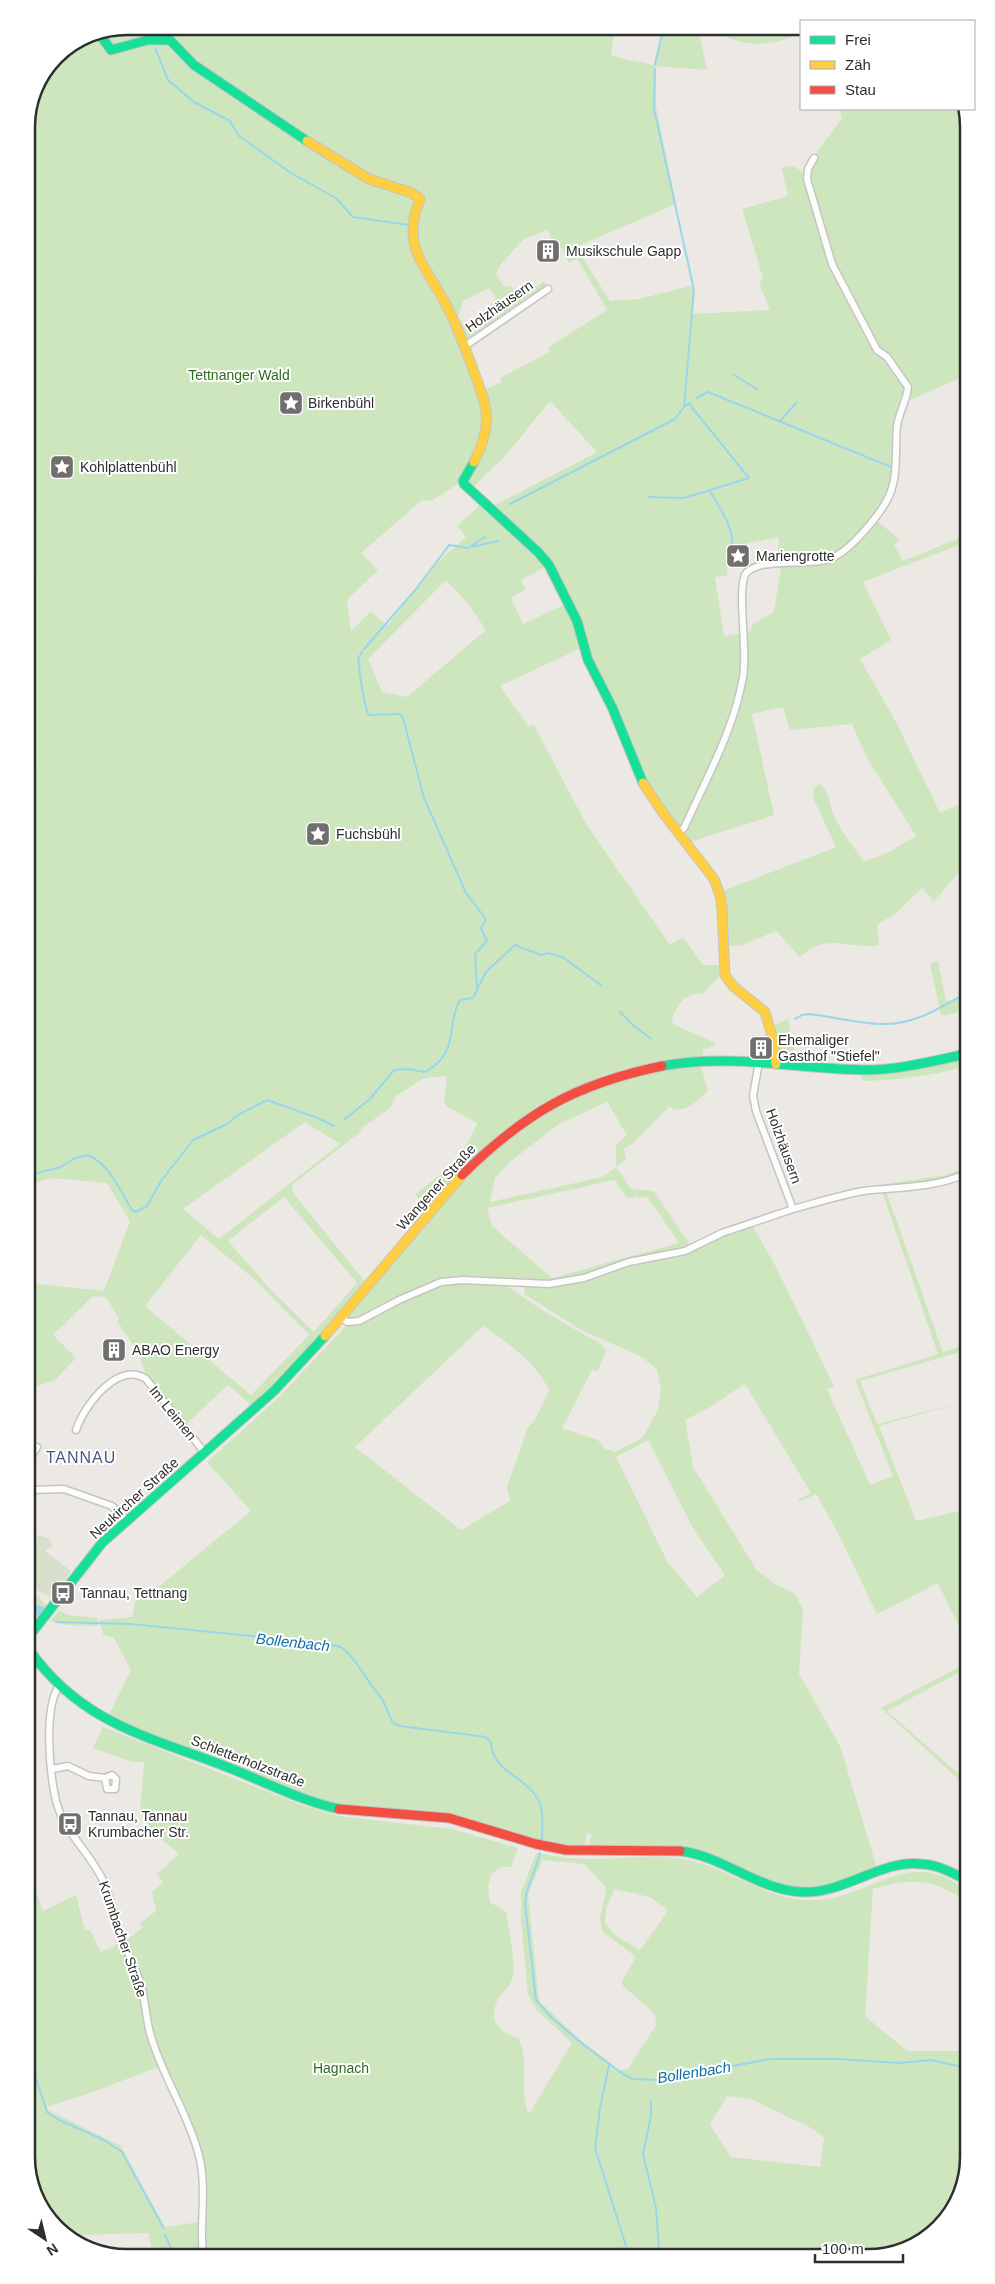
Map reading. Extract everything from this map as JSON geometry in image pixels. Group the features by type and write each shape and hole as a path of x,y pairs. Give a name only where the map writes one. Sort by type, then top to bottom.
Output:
{"street":[{"path":"103,38 111,50 148,40 170,40 194,65 345,166 369,179 412,193 420,199 415,216 414,236 418,256 424,272 445,301 465,346 487,408 486,428 481,446 463,481 464,484 538,552 549,565 577,621 588,660 612,707 645,787 708,870 720,895 725,975 730,982 765,1012 772,1036 776,1064"},
{"path":"680,832 684,828 732,719 742,686 745,654 742,586 748,571 759,566 780,563 825,561 847,549 888,498 894,477 897,426 908,386 887,357 877,350 832,264 807,179 808,169 814,158"},
{"name":"Holzhäusern","path":"465,346 548,288"},
{"name":"Wangener Straße","path":"249,1415 290,1375 342,1318 464,1173 504,1136 544,1108 595,1084 648,1068 685,1062 759,1062 865,1070 912,1066 960,1055"},
{"name":"Holzhäusern","path":"759,1062 753,1096 756,1111 792,1209"},
{"path":"342,1318 347,1322 359,1321 399,1300 441,1282 463,1280 549,1284 584,1278 629,1262 685,1251 722,1233 792,1209 863,1192 927,1185 960,1176"},
{"name":"Im Leimen","path":"76,1430 84,1411 116,1378 124,1374 137,1373 146,1379 205,1453"},
{"name":"Neukircher Straße","path":"35,1625 92,1554 126,1520 249,1415"},
{"path":"35,1451 37,1447"},
{"path":"35,1490 64,1489 112,1506 126,1520"},
{"name":"Schletterholzstraße","path":"35,1658 59,1686 87,1708 110,1722 317,1803 349,1811 449,1818 536,1845 567,1850 691,1852 726,1864 775,1886 797,1892 816,1893 830,1891 885,1868 915,1864 937,1866 960,1877"},
{"path":"35,1662 40,1665"},
{"name":"Krumbacher Straße","path":"59,1686 54,1698 50,1720 52,1769 56,1801 65,1823 100,1875 106,1888 115,1920 138,1976 150,2033 198,2151 202,2182 202,2249"},
{"path":"52,1769 68,1766 89,1776 105,1778"}],"green space":[{"name":"Tettnanger Wald","path":"128,35 614,35 611,56 654,65 662,35 700,35 707,70 655,66 656,106 676,204 576,247 610,301 639,299 694,285 692,314 770,310 759,283 763,278 742,209 788,196 782,168 794,167 804,174 808,164 842,118 839,110 958,110 960,121 960,378 906,402 902,401 897,418 892,492 875,519 900,540 894,545 903,561 960,538 960,545 863,582 891,640 860,659 896,722 940,813 960,804 960,871 934,901 922,888 896,913 877,925 879,945 829,943 810,949 800,957 776,931 742,945 724,947 724,910 716,880 723,891 836,847 814,800 813,790 817,785 821,784 824,788 838,824 864,862 889,852 916,836 867,758 852,724 790,730 783,707 752,714 774,815 691,842 685,830 736,719 745,681 746,632 750,631 753,624 774,612 782,562 777,561 779,537 728,547 727,576 715,577 724,636 743,633 742,673 731,719 680,828 667,815 648,790 618,716 588,657 578,619 566,603 569,603 552,567 547,566 521,580 526,589 511,598 523,624 566,604 577,627 581,648 500,686 528,726 534,725 586,824 670,945 683,937 703,965 720,965 722,974 702,994 689,996 681,1002 671,1023 717,1044 703,1050 703,1057 654,1063 618,1071 579,1086 554,1099 508,1129 487,1147 428,1207 415,1195 458,1156 477,1123 446,1106 444,1101 447,1076 424,1078 396,1096 390,1108 362,1128 359,1133 292,1185 294,1194 367,1284 319,1340 253,1407 228,1385 185,1425 146,1375 138,1352 117,1321 119,1319 106,1297 93,1296 53,1335 76,1358 55,1380 35,1387 35,1284 104,1291 130,1221 107,1183 52,1178 35,1182 35,121 42,92 54,71 81,47 104,38","holes":["548,230 553,243 562,249 569,263 577,258 607,310 549,347 549,352 500,378 501,382 482,391 467,350 514,318 547,285 544,281 519,299 511,286 504,287 496,274 501,264 524,239","489,288 495,297 493,304 497,316 486,322 482,328 469,333 462,320 455,322 453,318 459,315 463,301","550,401 597,452 491,507 512,527 508,528 481,504 457,526 466,537 438,562 387,626 371,611 351,631 347,600 378,570 361,553 422,500 431,501 463,481 471,489 506,455","446,580 467,602 486,630 407,697 382,692 368,659","305,1122 340,1144 219,1239 183,1209","284,1197 357,1283 314,1332 271,1290 228,1241","201,1235 254,1279 309,1335 251,1395 145,1306"]},
{"path":"722,35 794,35 778,41 754,44"},
{"path":"938,961 946,1001 955,1000 960,997 960,1010 956,1013 941,1016 930,964"},
{"path":"788,1019 796,1061 775,1059 771,1027"},
{"path":"960,1059 960,1067 927,1075 862,1081 862,1074 906,1071"},
{"path":"701,1066 708,1091 690,1106 680,1109 669,1107 633,1143 624,1149 626,1160 616,1167 631,1189 654,1191 691,1247 585,1276 548,1283 441,1281 363,1318 347,1319 420,1228 457,1187 496,1150 538,1118 585,1093 639,1075","holes":["607,1102 627,1135 616,1145 616,1167 602,1177 490,1202 495,1178 511,1161 559,1124","615,1180 627,1199 647,1196 679,1243 552,1278 492,1226 487,1208"]},
{"path":"960,1169 960,1175 946,1180 863,1190 865,1187 946,1175"},
{"path":"882,1191 886,1191 943,1352 960,1346 960,1352 860,1381 877,1424 960,1403 879,1426 916,1521 960,1511 960,1629 938,1583 877,1614 837,1531 816,1494 799,1502 799,1499 811,1493 745,1384 707,1409 685,1420 693,1467 756,1569 775,1584 794,1593 803,1609 799,1674 840,1746 877,1868 830,1888 801,1889 775,1883 701,1852 588,1849 591,1835 587,1833 584,1849 553,1846 491,1828 346,1808 316,1800 108,1717 131,1670 114,1638 103,1634 99,1620 132,1617 137,1595 146,1597 251,1511 207,1462 275,1401 347,1325 431,1287 452,1282 504,1284 548,1314 601,1344 606,1351 598,1371 592,1370 562,1428 598,1440 605,1449 615,1452 642,1438 658,1410 661,1390 657,1369 640,1356 583,1331 524,1294 525,1286 567,1284 622,1266 683,1254 721,1236 752,1225 776,1267 834,1386 827,1389 870,1485 893,1476 855,1380 938,1354","holes":["483,1326 511,1346 537,1371 549,1390 535,1420 528,1427 507,1487 510,1501 461,1530 355,1447","648,1440 694,1530 725,1575 697,1597 668,1563 616,1457"]},
{"path":"38,1535 48,1538 53,1545 45,1551 71,1571 53,1597 38,1591 35,1586 35,1537"},
{"path":"35,1593 47,1606 35,1618"},
{"path":"59,1611 69,1615 97,1618 98,1626 67,1625 50,1621"},
{"path":"960,1667 960,1672 887,1711 960,1775 960,1781 881,1708"},
{"name":"Hagnach","path":"103,1727 299,1804 338,1816 452,1829 518,1848 511,1867 501,1867 491,1874 488,1887 490,1902 506,1912 513,1960 512,1979 497,2001 494,2015 500,2029 518,2038 522,2048 524,2058 524,2096 529,2114 572,2043 537,2010 528,1994 521,1920 521,1892 536,1853 582,1859 651,1857 688,1860 704,1864 765,1890 797,1899 835,1898 908,1873 927,1873 946,1878 960,1887 960,1897 922,1882 900,1883 873,1889 865,2016 907,2051 960,2051 960,2163 955,2186 948,2203 933,2222 919,2233 891,2246 868,2249 205,2249 203,2163 152,2033 126,1941 142,1928 140,1923 156,1911 152,1892 163,1883 157,1874 179,1854 152,1831 140,1812 144,1762 132,1762 93,1748","holes":["542,1860 584,1864 605,1886 606,1891 600,1918 602,1931 636,1957 622,1981 623,1986 655,2014 656,2025 628,2069 619,2070 579,2039 539,2001 528,1895","614,1889 650,1897 668,1911 640,1950 615,1935 605,1923 606,1909","727,2096 751,2099 811,2128 824,2138 820,2167 731,2157 710,2125"]},
{"path":"35,1889 43,1911 76,1895 85,1931 90,1930 101,1952 122,1942 136,1977 161,2066 47,2107 48,2110 121,2146 165,2227 199,2222 201,2249 152,2249 148,2233 78,2235 70,2229 70,2214 55,2214 40,2186 35,2156"}],"waterway":[{"path":"655,64 662,35"},
{"path":"155,48 168,80 194,102 230,121 239,136 291,173 336,198 353,217 409,225"},
{"path":"510,504 675,419 684,407 694,290 654,109 655,69"},
{"path":"734,375 757,389"},
{"path":"697,398 708,392 891,467"},
{"path":"780,421 797,402"},
{"path":"648,497 684,498 749,478 689,403 685,406"},
{"path":"710,491 724,515 731,532 732,550 729,559"},
{"path":"364,649 416,589 449,545 468,548 485,537"},
{"path":"471,547 498,541"},
{"path":"362,652 358,659 363,697 367,711 369,715 400,714 403,718 424,798 466,893 486,919 481,928 487,941 475,954 477,988"},
{"path":"345,1119 370,1099 394,1070 408,1069 425,1072 444,1056 448,1047 453,1019 460,1000 473,998 486,972 515,945 541,955 549,953 564,958 602,986"},
{"path":"795,1019 802,1015 810,1014 865,1023 894,1024 916,1019 960,996"},
{"path":"620,1012 651,1039"},
{"path":"35,1174 61,1167 75,1158 88,1155 103,1165 109,1172 132,1210 136,1212 147,1206 161,1181 193,1140 227,1124 238,1115 267,1100 318,1118 334,1126"},
{"name":"Bollenbach","path":"35,1610 40,1611"},
{"name":"Bollenbach","path":"56,1622 130,1624 313,1642 340,1647 350,1655 381,1697 393,1723 400,1726 486,1737 491,1743 493,1753 498,1762 529,1788 540,1804 542,1812 542,1839"},
{"name":"Bollenbach","path":"540,1853 527,1890 525,1903 536,2000 552,2018 623,2074 633,2079 659,2080 770,2059 839,2059 899,2063 931,2060 960,2066"},
{"path":"609,2065 600,2108 595,2148 626,2246"},
{"path":"35,2076 47,2112 57,2119 104,2140 122,2152 163,2227"},
{"path":"651,2102 651,2116 643,2154 656,2208 659,2249"},
{"path":"165,2235 171,2249"}],"traffic: fast":[{"path":"103,38 111,50 148,40 170,40 194,65 307,141"},
{"path":"474,462 463,481 464,484 538,552 549,565 577,621 588,660 612,707 643,783"},
{"path":"662,1066 687,1062 738,1061 877,1070 916,1065 960,1055"},
{"path":"35,1629 102,1543 274,1391 325,1336"},
{"path":"35,1657 51,1676 73,1697 121,1726 298,1797 339,1809"},
{"path":"680,1851 711,1859 770,1885 802,1892 833,1888 877,1871 907,1864 934,1866 960,1877"}],"traffic: slow":[{"path":"307,141 369,179 412,193 420,199 413,229 417,253 455,323 484,400 486,411 485,434 474,462"},
{"path":"643,783 663,813 714,879 720,895 722,909 725,975 733,986 765,1012 774,1043 776,1064"},
{"path":"325,1336 462,1175"}],"traffic: jam":[{"path":"462,1175 508,1134 553,1104 603,1082 662,1066"},
{"path":"339,1809 449,1818 536,1844 566,1850 680,1851"}],"place":[{"name":"Musikschule Gapp","path":"548,251"},
{"name":"Birkenbühl","path":"291,403"},
{"name":"Kohlplattenbühl","path":"62,467"},
{"name":"Mariengrotte","path":"738,556"},
{"name":"Fuchsbühl","path":"318,834"},
{"name":"Ehemaliger Gasthof \"Stiefel\"","path":"761,1048"},
{"name":"ABAO Energy","path":"114,1350"},
{"name":"Tannau, Tettnang","path":"63,1593"},
{"name":"Tannau, Tannau Krumbacher Str.","path":"70,1824"}],"district":[{"name":"TANNAU","path":"81,1457"}]}
